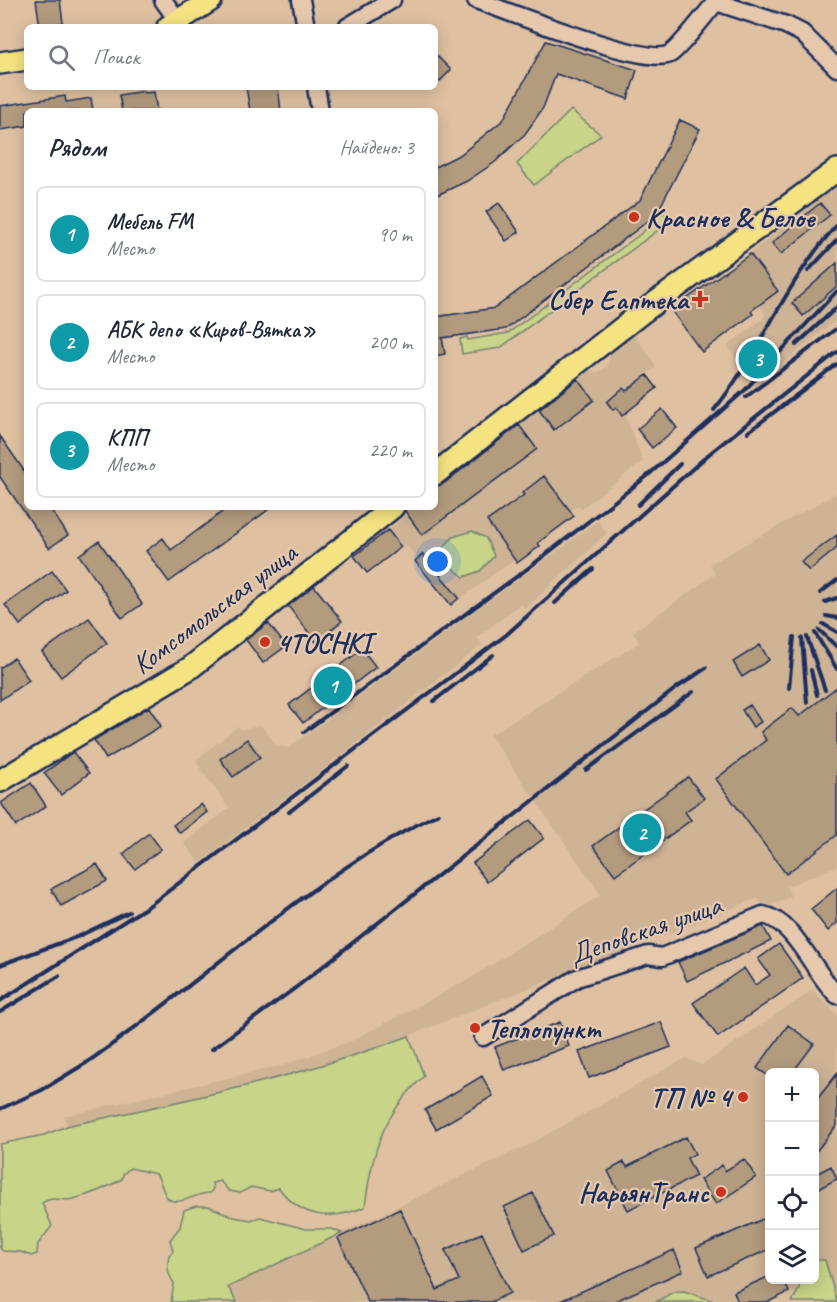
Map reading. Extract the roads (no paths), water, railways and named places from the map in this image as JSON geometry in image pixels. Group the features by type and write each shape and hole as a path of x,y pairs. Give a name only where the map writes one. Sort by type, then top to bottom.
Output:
{"main road":[{"path":"173,24 211,0"},
{"path":"0,63 24,59"},
{"path":"438,472 652,306 837,170"},
{"name":"Комсомольская улица","path":"0,781 190,668 388,510"}],"street":[{"path":"163,0 173,24"},
{"path":"301,0 305,24"},
{"path":"352,24 392,0"},
{"path":"476,0 551,28 651,57 670,54 716,2 786,25 802,33 837,68"},
{"path":"316,90 320,108"},
{"name":"Деповская улица","path":"483,1037 577,978 648,956 662,957 763,915 788,930 837,996"}],"railway":[{"path":"714,410 731,388 803,269 837,225"},
{"path":"808,271 837,240"},
{"path":"304,732 527,569 646,477 744,391 837,291"},
{"path":"796,345 837,307"},
{"path":"746,397 837,328"},
{"path":"0,1001 150,905 506,635 709,454 837,352"},
{"path":"748,432 837,364"},
{"path":"638,505 680,464"},
{"path":"555,603 593,569"},
{"path":"820,593 837,580"},
{"path":"825,602 837,598"},
{"path":"826,616 837,618"},
{"path":"823,624 837,632"},
{"path":"819,630 837,647"},
{"path":"815,633 837,669"},
{"path":"789,688 794,637"},
{"path":"807,637 825,690"},
{"path":"802,638 807,703"},
{"path":"434,701 493,655"},
{"path":"212,1049 294,989 675,689 706,668"},
{"path":"811,670 817,695"},
{"path":"586,770 693,692"},
{"path":"289,812 348,766"},
{"path":"0,1109 42,1090 86,1063 301,898 391,839 438,814"},
{"path":"0,965 79,936 129,912"},
{"path":"0,1012 59,976"}],"place":[{"name":"Красное & Белое","path":"634,217"},
{"name":"Сбер Еаптека","path":"700,299"},
{"name":"КПП","path":"758,359"},
{"name":"4TOCHKI","path":"265,642"},
{"name":"Мебель FM","path":"333,686"},
{"name":"АБК депо «Киров-Вятка»","path":"642,833"},
{"name":"Теплопункт","path":"475,1028"},
{"name":"ТП № 4","path":"743,1097"},
{"name":"НарьянТранс","path":"721,1192"}]}
